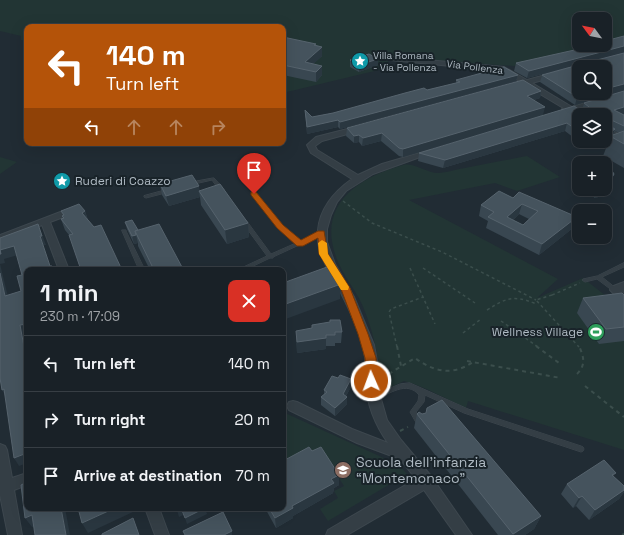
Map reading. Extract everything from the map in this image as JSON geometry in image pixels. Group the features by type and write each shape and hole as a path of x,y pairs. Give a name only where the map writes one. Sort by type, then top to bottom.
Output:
{"street":[{"name":"Via Pollenza","path":"382,58 504,69 571,110"},
{"path":"504,88 572,70"},
{"path":"556,114 601,101"},
{"path":"357,178 314,151 311,145 319,139 371,124"},
{"path":"612,133 624,140"},
{"path":"438,149 380,168 357,178 334,199 326,215 321,233 324,254 345,288 369,350 374,397 385,427 465,535"},
{"path":"0,238 62,214"},
{"path":"45,221 63,267"},
{"path":"620,288 624,297"},
{"path":"293,406 354,435 394,452 405,454"},
{"path":"0,450 3,487 15,535"},
{"path":"3,487 24,480"},
{"path":"333,535 426,481"},
{"path":"153,511 162,535"}],"lane":[{"path":"185,186 208,179 213,179 225,194"},
{"path":"146,197 169,190"},
{"path":"254,194 280,227 300,244"},
{"path":"239,213 271,258"},
{"path":"124,231 141,267"},
{"path":"248,267 271,258 321,233"},
{"path":"585,280 598,277 624,265"},
{"path":"598,277 620,288"},
{"path":"374,397 400,386 410,385 460,408 581,449"},
{"path":"416,387 422,394 421,402 413,412 420,424"}],"path":[{"path":"341,200 372,223 442,252 536,300 578,345 583,353 585,363 583,370 577,374"},
{"path":"410,268 435,324"},
{"path":"423,268 474,303"},
{"path":"487,310 511,297 517,297 534,303 536,300 552,295 585,280"},
{"path":"401,366 389,312 391,309 423,297"},
{"path":"463,333 481,319"},
{"path":"501,321 559,364"},
{"path":"380,380 415,358 424,366 438,371 451,373 465,369 473,362"},
{"path":"467,361 561,378"},
{"path":"585,386 624,418"},
{"path":"400,431 408,427"}],"green space":[{"path":"0,0 624,0 624,38 612,41 612,12 572,12 572,52 514,66 396,58 388,60 387,68 287,92 286,24 24,24 24,40 21,40 21,36 0,31"},
{"path":"527,156 560,177 517,191 495,183 409,200 558,279 537,298 583,278 624,310 624,450 468,401 466,408 428,390 404,381 380,392 378,360 368,319 361,303 339,264 333,245 331,227 335,212 343,199 354,188 368,179 385,171 407,164 434,173 441,173"},
{"path":"0,157 17,162 0,174"},
{"path":"286,413 399,465 407,474 328,521 320,509 338,498 334,491 344,486 322,452 286,465"}],"building":[{"path":"624,36 624,46 612,49 612,39"},
{"path":"286,38 316,44 314,45 322,47 305,62 322,66 316,72 286,66"},
{"path":"572,51 572,52 601,52 529,71 516,63"},
{"path":"624,53 624,84 612,87 612,60 597,60"},
{"path":"369,54 378,59 359,65 350,60"},
{"path":"504,67 518,75 340,122 338,120 307,127 305,110 312,117 333,113 424,88 427,90 460,82 456,80"},
{"path":"572,67 572,94 542,75"},
{"path":"523,80 541,91 527,96 545,107 403,149 399,148 382,133 363,138 359,135 354,136 347,128"},
{"path":"624,91 624,107 614,110 624,115 624,126 612,120 612,108 587,108 589,107 584,103 594,100 612,100 612,95"},
{"path":"574,106 577,108 572,108 572,127 567,123 445,160 419,153"},
{"path":"624,131 624,144 612,137 612,135"},
{"path":"192,175 199,186 166,196 160,184"},
{"path":"220,184 248,223 225,230 199,191"},
{"path":"499,191 513,198 519,192 572,215 572,221 542,244 488,217 494,212 481,205","holes":["522,204 538,211 523,225 507,217"]},
{"path":"79,204 85,211 82,213 94,227 101,225 121,267 80,267 69,235 73,234 61,219 64,218 62,216 64,215 61,211"},
{"path":"132,220 138,230 135,231 136,235 132,236 125,222"},
{"path":"38,224 42,236 40,236 50,266 52,267 24,267 24,324 20,325 24,347 24,454 14,458 4,389 2,390 0,378 0,273 5,296 21,291 17,276 22,275 14,246 0,250 0,238"},
{"path":"159,224 182,267 153,267 135,231"},
{"path":"327,267 341,284 286,304 286,282"},
{"path":"622,293 624,295 624,327 606,329 583,298"},
{"path":"330,320 340,320 342,332 335,332 335,335 326,335 326,338 297,342 296,331 312,328 312,325 330,322"},
{"path":"340,375 351,379 343,394 347,397 335,408 321,397 327,392 324,390 332,376 338,378"},
{"path":"442,400 541,516 513,534 417,414 419,412 422,414 426,413 427,408"},
{"path":"309,447 312,451 321,447 339,475 331,479 334,483 292,506 293,508 275,518 271,511 286,511 286,459"},
{"path":"604,460 616,473 612,475 624,486 624,490 595,510 582,496 579,498 567,484"},
{"path":"24,484 24,510 21,485"},
{"path":"24,511 62,511 66,535 35,535 32,515 25,518"},
{"path":"79,511 108,511 82,523"},
{"path":"182,511 199,511 185,518"},
{"path":"223,512 232,531 224,535 185,535 183,531"},
{"path":"133,518 139,535 102,535 102,534"}],"slow traffic":[{"path":"322,243 324,254 331,269 345,287"}],"place":[{"name":"Villa Romana - Via Pollenza","path":"360,61"},
{"name":"Ruderi di Coazzo","path":"62,181"},
{"name":"Wellness Village","path":"596,332"},
{"name":"Scuola dell’infanzia “Montemonaco”","path":"343,470"}],"route":[{"path":"254,194 280,227 294,237 300,244 321,233 324,254 331,269 345,288 369,350 371,358 371,381"}]}
